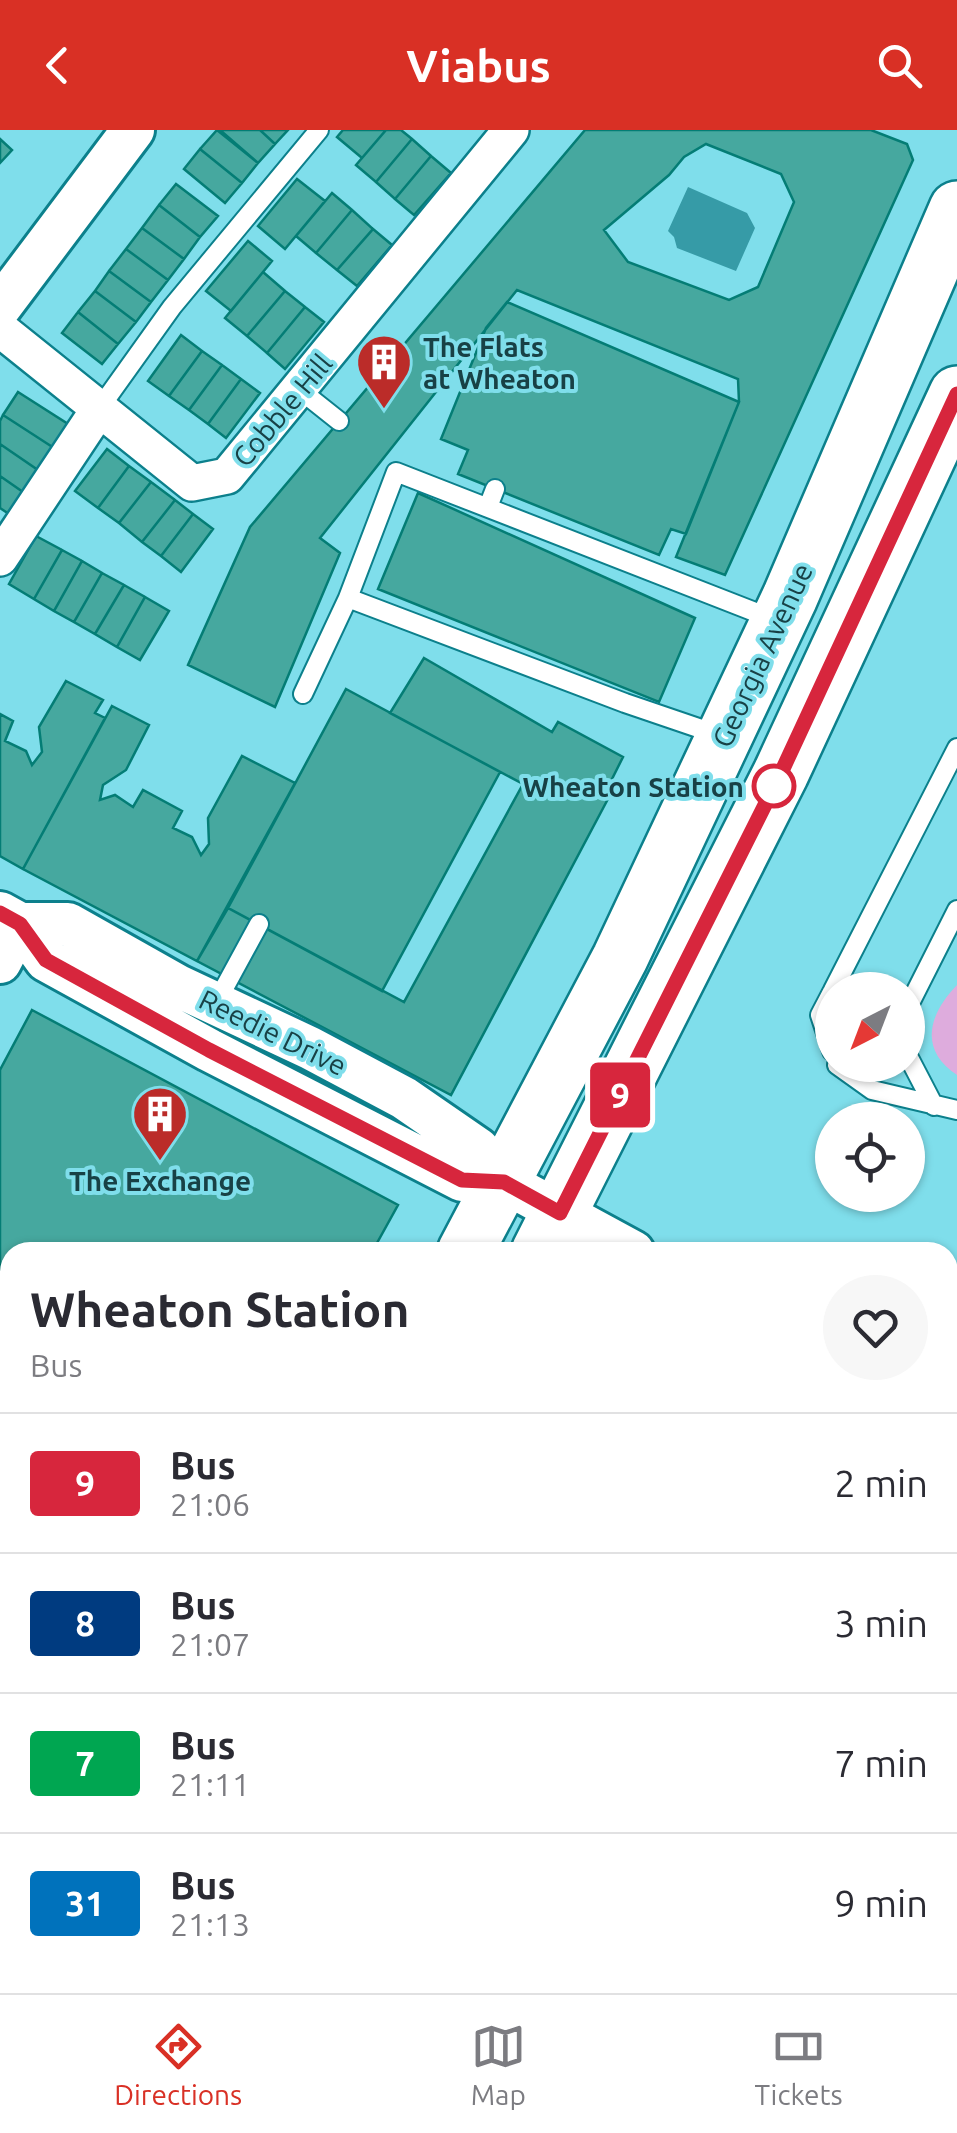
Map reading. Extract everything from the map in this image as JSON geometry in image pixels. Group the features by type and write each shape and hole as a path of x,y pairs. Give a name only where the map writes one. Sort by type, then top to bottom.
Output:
{"main road":[{"name":"Georgia Avenue","path":"471,1242 620,958 778,621 957,209"},
{"path":"549,1233 781,773 957,394"}],"street":[{"path":"0,307 133,130"},
{"name":"Cobble Hill","path":"0,329 192,484 227,476 511,130"},
{"path":"0,558 99,408"},
{"path":"0,962 10,918"},
{"name":"Reedie Drive","path":"10,918 46,960 209,1050 462,1180 504,1182"},
{"name":"Reedie Drive","path":"10,918 68,924 404,1098 478,1149 549,1233 589,1242"}],"lane":[{"path":"99,408 172,307 319,130"},
{"path":"300,390 339,421"},
{"path":"303,694 348,598 389,465 488,508 778,621"},
{"path":"488,508 495,488"},
{"path":"348,598 625,704 724,737"},
{"path":"843,972 957,748"},
{"path":"939,788 957,775"},
{"path":"925,973 957,910"},
{"path":"216,1003 259,924"},
{"path":"861,1082 872,1090 957,1110"},
{"path":"922,1082 934,1106"}],"shaded area":[{"path":"957,985 957,1075 937,1054 932,1031 934,1019"}],"water":[{"path":"688,187 747,213 755,228 736,271 677,248 668,231"}],"building":[{"path":"217,130 258,163 242,183 200,149"},
{"path":"220,130 260,130 275,144 258,163"},
{"path":"260,130 288,130 275,144"},
{"path":"343,130 386,130 362,158 337,137"},
{"path":"386,130 401,130 412,139 376,182 356,165"},
{"name":"The Flats at Wheaton","path":"585,130 871,130 907,144 913,160 725,575 676,557 739,402 738,379 517,290 320,538 340,553 275,707 188,665 250,527","holes":["706,144 781,174 794,202 758,287 729,300 628,262 604,230 669,175 684,157"]},
{"path":"0,139 12,150 0,163"},
{"path":"412,139 431,156 395,199 376,182"},
{"path":"200,149 242,183 225,203 184,169"},
{"path":"431,156 451,173 414,215 395,199"},
{"path":"297,179 325,201 285,249 258,226"},
{"path":"176,184 218,216 200,237 159,205"},
{"path":"332,193 352,210 316,253 296,236"},
{"path":"159,205 200,237 184,259 142,228"},
{"path":"352,210 373,229 337,270 316,253"},
{"path":"142,228 184,259 168,280 126,249"},
{"path":"373,229 392,245 357,286 337,270"},
{"path":"248,241 272,261 231,311 206,291"},
{"path":"126,249 168,280 151,302 109,271"},
{"path":"109,271 151,302 136,322 95,291"},
{"path":"263,272 285,291 247,336 225,318"},
{"path":"95,291 136,322 118,344 78,312"},
{"path":"285,291 305,307 267,353 247,336"},
{"path":"507,302 739,402 686,534 671,529 659,555 458,474 468,450 441,439 486,328"},
{"path":"305,307 324,322 285,369 267,353"},
{"path":"78,312 118,344 102,364 62,333"},
{"path":"181,335 202,351 169,396 148,381"},
{"path":"202,351 222,365 189,410 169,396"},
{"path":"222,365 241,379 208,424 189,410"},
{"path":"241,379 260,393 226,438 208,424"},
{"path":"18,392 68,424 54,448 3,415"},
{"path":"3,415 54,448 38,470 0,444"},
{"path":"0,444 38,470 23,492 0,476"},
{"path":"107,449 129,466 98,508 75,491"},
{"path":"129,466 151,482 119,523 98,508"},
{"path":"0,476 23,492 9,514 0,508"},
{"path":"151,482 175,500 142,542 119,523"},
{"path":"418,493 695,618 659,702 378,589"},
{"path":"175,500 193,514 161,556 142,542"},
{"path":"193,514 213,529 181,572 161,556"},
{"path":"36,536 62,550 34,599 9,584"},
{"path":"62,550 82,561 54,611 34,599"},
{"path":"82,561 102,573 74,622 54,611"},
{"path":"102,573 124,585 95,634 74,622"},
{"path":"124,585 145,597 117,647 95,634"},
{"path":"145,597 169,611 140,660 117,647"},
{"path":"424,658 552,732 558,722 623,757 604,795 609,797 451,1095 197,961 228,908 404,1002 523,784 390,713"},
{"path":"66,681 103,700 95,713 105,718 23,869 0,856 0,714 13,721 5,741 26,751 32,765 42,752 39,727"},
{"path":"346,689 500,772 382,991 228,908"},
{"path":"112,706 149,725 126,770 103,785 100,800 115,795 133,807 143,790 182,811 173,828 192,837 201,855 209,844 208,818 242,756 295,783 197,961 23,869"},
{"name":"The Exchange","path":"32,1010 398,1205 378,1242 0,1242 0,1070"}],"bus line":[{"name":"9","path":"0,913 20,924 46,960 209,1050 462,1180 504,1182 560,1213 781,773 957,394"}],"place":[{"name":"The Flats at Wheaton","path":"384,411"},
{"name":"Wheaton Station","path":"774,786"},
{"name":"The Exchange","path":"160,1163"}]}
